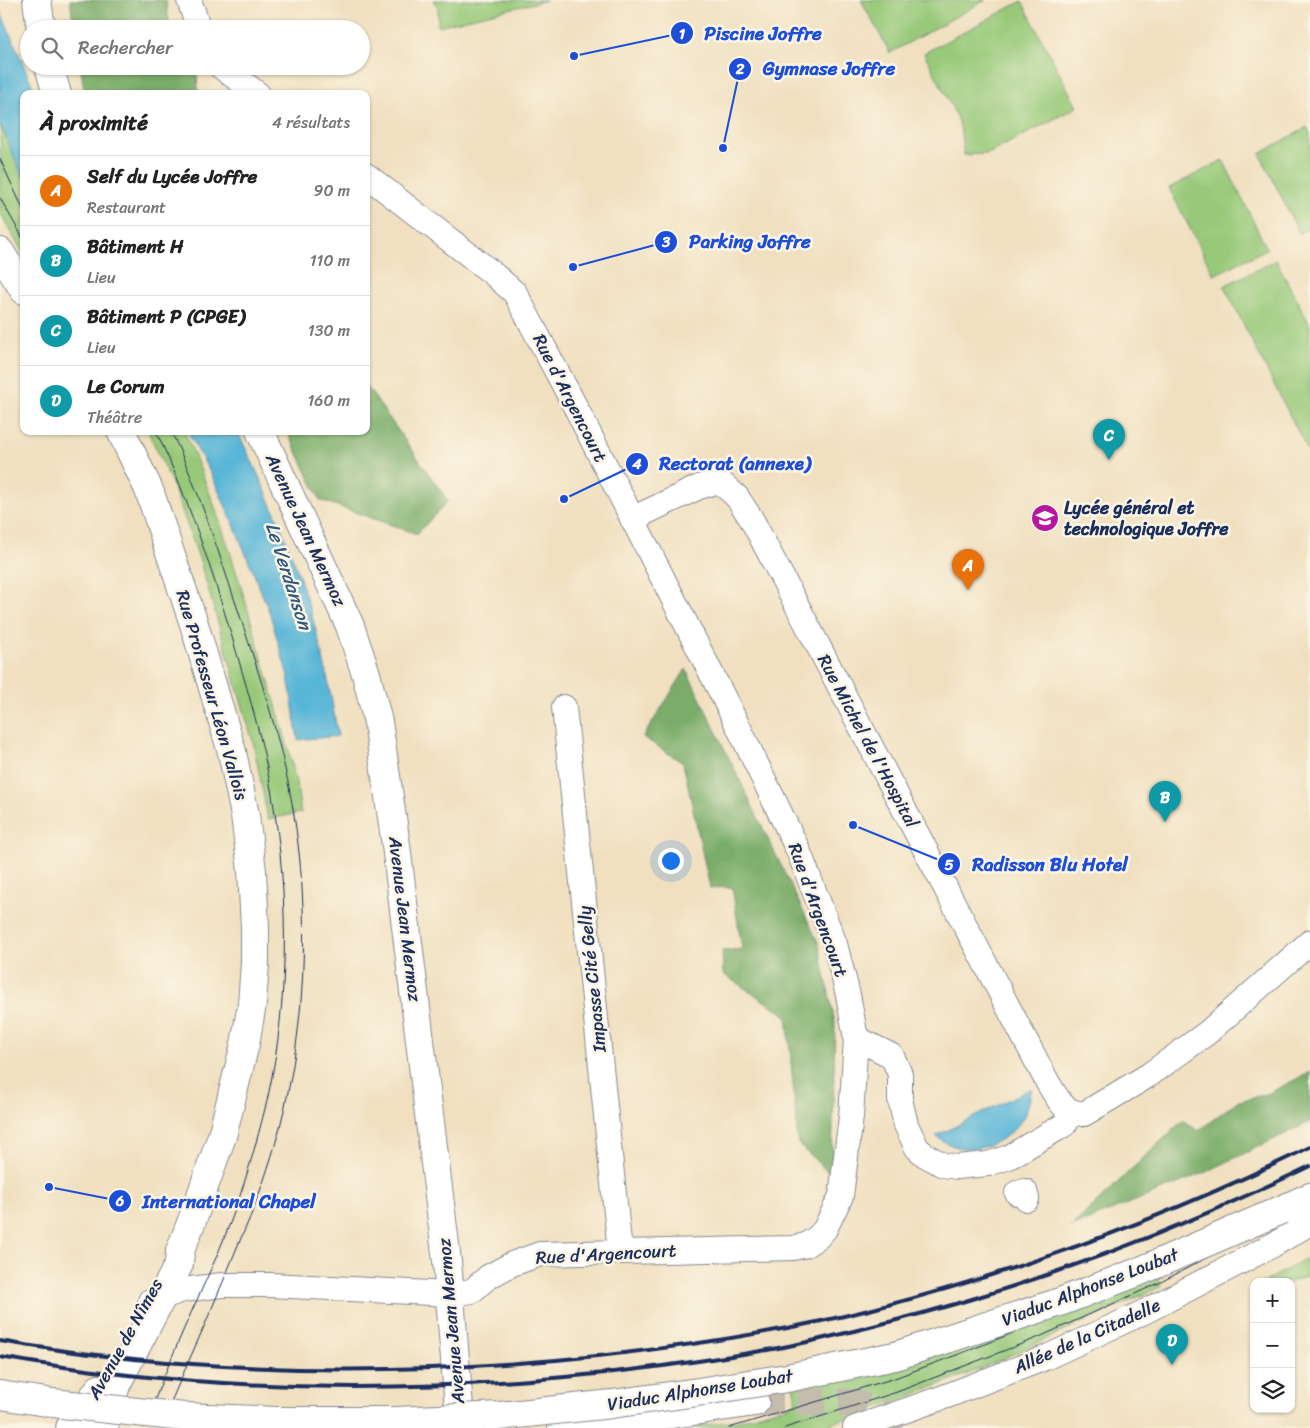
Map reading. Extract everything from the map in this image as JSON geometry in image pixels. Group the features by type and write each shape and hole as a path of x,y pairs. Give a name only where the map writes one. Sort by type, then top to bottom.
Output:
{"main road":[{"path":"37,0 40,20"},
{"path":"52,75 56,90"},
{"path":"0,252 20,284"},
{"name":"Rue Professeur Léon Vallois","path":"123,435 149,490 194,624 232,752 245,815 256,927 252,1004 245,1044 222,1136 180,1251"},
{"name":"Avenue Jean Mermoz","path":"262,435 350,626 366,674 378,722 396,845 451,1294 463,1425"},
{"name":"Viaduc Alphonse Loubat","path":"0,1395 62,1404 161,1414 276,1421 396,1421 500,1416 679,1395 787,1378 895,1356 1060,1302 1138,1272 1310,1197"},
{"name":"Avenue de Nîmes","path":"70,1428 102,1384 154,1300 168,1260 180,1251"},
{"path":"105,1426 116,1386 154,1300"},
{"path":"562,1428 755,1402"}],"street":[{"path":"189,0 196,20"},
{"path":"232,75 253,90"},
{"name":"Rue d'Argencourt","path":"154,1300 183,1290 222,1285 264,1285 451,1294 472,1291 488,1278 512,1264 534,1256 793,1248 806,1244 818,1237 829,1223 841,1196 851,1117 856,1063 856,1038 848,995 834,944 798,850 735,720 575,406 515,293 491,272 370,178"},
{"name":"Rue Michel de l'Hospital","path":"632,519 699,487 719,481 737,497 752,520 1048,1083 1064,1108 1072,1113"},
{"name":"Impasse Cité Gelly","path":"564,707 620,1252"},
{"path":"856,1038 892,1056 900,1074 900,1099 906,1125 916,1148 943,1165 957,1167 988,1164 1009,1157 1064,1125 1072,1113 1084,1114 1156,1070 1207,1033 1310,942"},
{"name":"Allée de la Citadelle","path":"855,1428 944,1397 1054,1354 1142,1313 1273,1245 1310,1222"}],"green space":[{"path":"70,0 166,0 169,20 73,20"},
{"path":"433,0 547,0 438,26 438,8"},
{"path":"861,0 986,0 890,53"},
{"path":"1022,1 1077,107 988,154 964,155 960,126 924,53"},
{"path":"82,75 197,75 198,90 84,90"},
{"path":"0,124 20,170 20,249 0,212"},
{"path":"1307,127 1310,133 1310,228 1299,233 1260,154"},
{"path":"1223,160 1267,249 1214,275 1169,188"},
{"path":"1276,260 1310,325 1310,455 1224,286"},
{"path":"370,391 448,501 417,534 320,500 289,435 370,435"},
{"path":"150,435 186,435 197,460 219,519 248,609 286,740 295,776 301,813 268,819 253,742 199,558 172,483"},
{"path":"686,669 819,944 835,1023 832,1176 798,1144 787,1016 723,974 722,951 742,949 732,887 710,888 683,763 643,737"},
{"path":"1310,1072 1310,1122 1204,1173 1071,1227 1183,1120 1198,1131 1236,1102 1269,1093"},
{"path":"1310,1256 1310,1276 1295,1280 1295,1278 1272,1278"},
{"path":"1152,1269 1162,1286 978,1370 819,1428 682,1428 739,1420 796,1403 793,1383"}],"water":[{"path":"0,10 20,57 20,75 28,75 34,90 20,90 20,170 0,124"},
{"name":"Le Verdanson","path":"189,435 239,435 275,512 306,596 329,685 338,736 298,740 288,676 269,611 211,474"},
{"path":"1032,1088 1025,1114 1018,1125 997,1142 973,1148 960,1148 947,1144 936,1136"}],"tunnel":[{"path":"755,1402 855,1403 887,1414 908,1428"}],"tram line":[{"path":"0,159 20,202"},
{"path":"0,198 20,233"},
{"path":"144,1428 188,1319 227,1231 254,1150 275,1061 280,1020 284,937 280,854 275,813 256,722 207,559 189,507 158,435"},
{"path":"161,1428 253,1211 275,1145 287,1098 295,1051 301,1002 303,954 303,905 299,857 293,809 277,734 216,544 173,435"},
{"path":"729,1428 892,1379 1068,1311 1151,1273 1279,1206"},
{"path":"785,1428 897,1392 1037,1338 1159,1283 1284,1217"}],"railway":[{"path":"0,1341 151,1361 303,1369 455,1367 531,1362 674,1347 774,1331 840,1317 985,1277 1041,1259 1150,1218 1204,1196 1310,1147"},
{"path":"0,1357 95,1371 191,1381 287,1386 384,1386 480,1383 576,1376 672,1365 814,1341 893,1321 1000,1290 1053,1273 1157,1234 1260,1190 1310,1166"}],"place":[{"name":"Piscine Joffre","path":"574,56"},
{"name":"Gymnase Joffre","path":"723,148"},
{"name":"Parking Joffre","path":"573,267"},
{"name":"Bâtiment P (CPGE)","path":"1109,460"},
{"name":"Rectorat (annexe)","path":"564,499"},
{"name":"Lycée général et technologique Joffre","path":"1045,518"},
{"name":"Self du Lycée Joffre","path":"968,590"},
{"name":"Bâtiment H","path":"1165,822"},
{"name":"Radisson Blu Hotel","path":"853,825"},
{"name":"International Chapel","path":"49,1187"},
{"name":"Le Corum","path":"1172,1365"}]}
